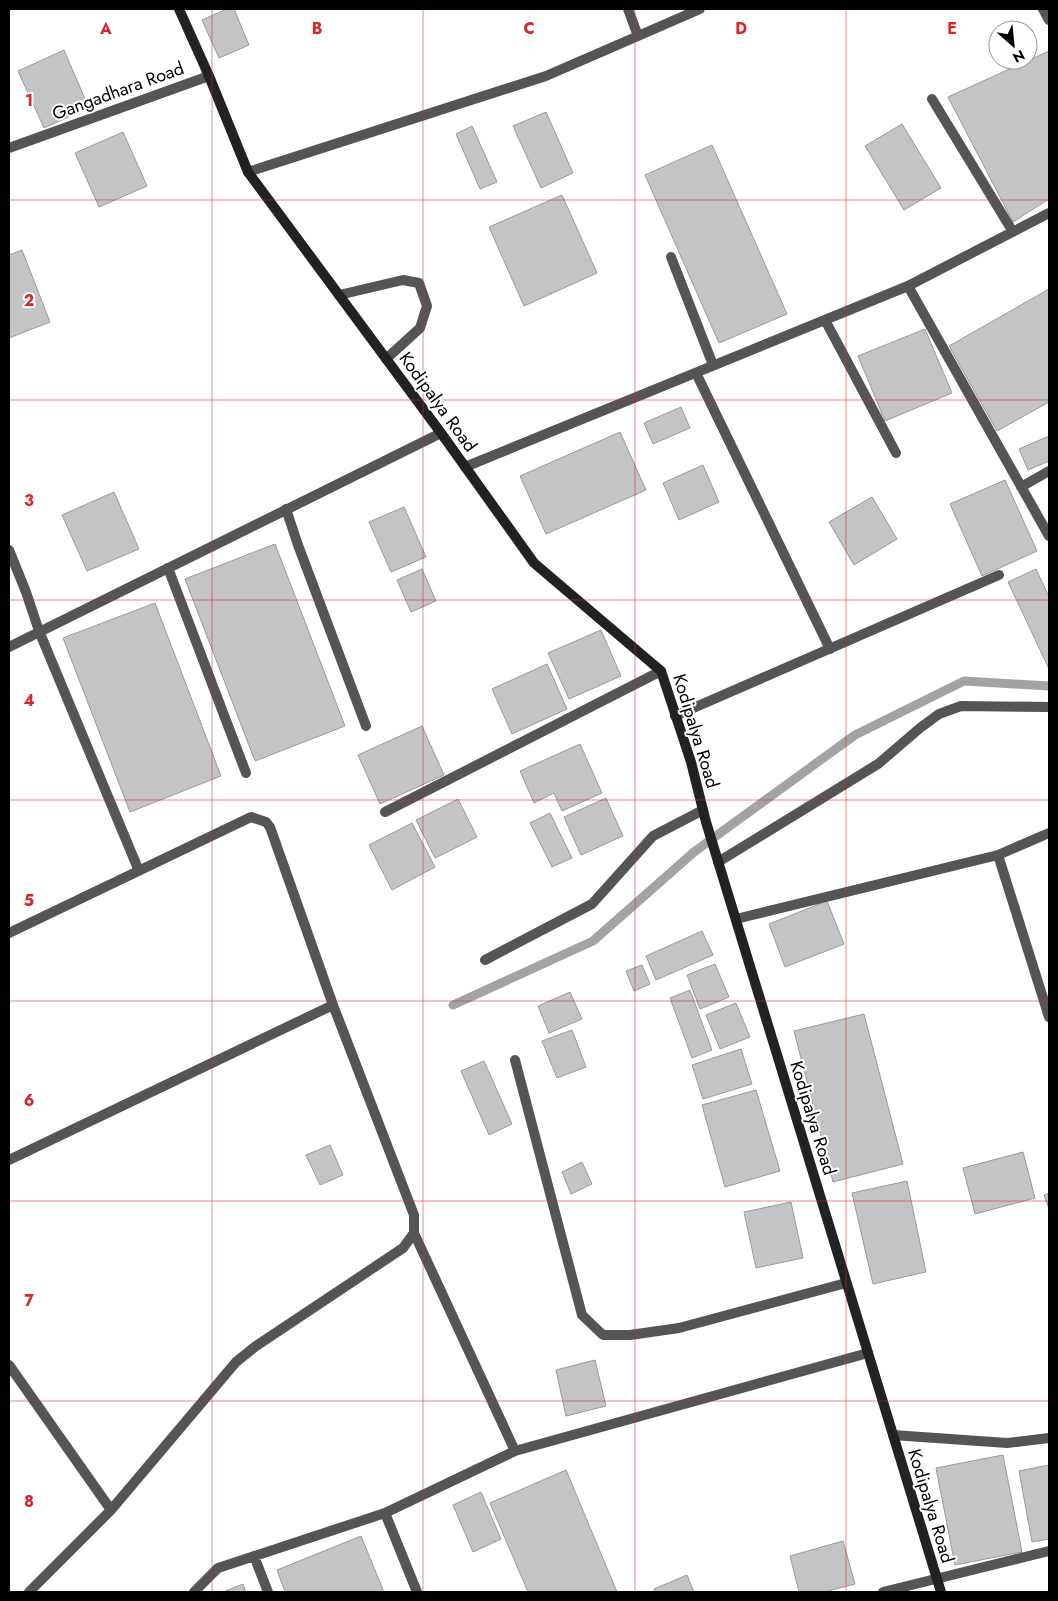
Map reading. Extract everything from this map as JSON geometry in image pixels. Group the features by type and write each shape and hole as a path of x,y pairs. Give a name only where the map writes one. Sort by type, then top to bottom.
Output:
{"main road":[{"name":"Kodipalya Road","path":"179,9 209,76 248,172 441,432 534,563 661,671 674,716 691,762 706,822 941,1592"}],"street":[{"path":"628,9 638,36"},
{"path":"248,172 546,76 700,9"},
{"path":"1043,9 1049,20"},
{"name":"Gangadhara Road","path":"9,148 209,76"},
{"path":"932,100 1013,232"},
{"path":"465,467 908,286 1049,213"},
{"path":"671,257 713,365"},
{"path":"339,295 403,280 420,283 427,306 420,328 386,359"},
{"path":"908,286 1049,536"},
{"path":"825,320 896,453"},
{"path":"696,373 830,649"},
{"path":"9,646 441,432"},
{"path":"1021,487 1049,471"},
{"path":"286,510 366,726"},
{"path":"9,550 39,631 139,871"},
{"path":"168,568 246,773"},
{"path":"674,716 999,575"},
{"path":"385,812 661,671"},
{"path":"718,859 878,764 939,714 961,706 1049,707"},
{"path":"485,960 592,904 653,836 703,810"},
{"path":"9,933 251,817 266,822 270,828 332,1005 414,1215 414,1233 515,1451"},
{"path":"736,919 998,855 1049,833"},
{"path":"998,855 1049,1017"},
{"path":"9,1160 332,1005"},
{"path":"515,1060 582,1315 603,1335 630,1335 679,1328 846,1282"},
{"path":"29,1592 111,1510 236,1362 256,1346 403,1248 414,1233"},
{"path":"194,1592 218,1568 385,1513 515,1451 868,1353"},
{"path":"9,1365 111,1510"},
{"path":"893,1434 1007,1444 1049,1438"},
{"path":"385,1513 417,1592"},
{"path":"883,1592 1049,1551"},
{"path":"254,1556 268,1592"}],"building":[{"path":"227,9 234,9 249,45 219,58 202,20"},
{"path":"64,50 89,108 44,128 18,71"},
{"path":"1049,51 1049,199 1013,222 948,97 1007,70 1038,70 1038,56"},
{"path":"546,112 573,173 541,188 513,126"},
{"path":"902,124 941,188 904,210 865,146"},
{"path":"472,126 497,182 480,189 456,134"},
{"path":"123,132 147,186 99,207 75,153"},
{"path":"712,145 787,314 719,343 645,175"},
{"path":"562,195 597,273 524,306 489,227"},
{"path":"22,250 50,322 9,338 9,255"},
{"path":"1049,289 1049,402 997,431 949,346"},
{"path":"925,329 952,393 885,421 858,356"},
{"path":"681,407 690,428 653,444 644,423"},
{"path":"620,432 646,490 546,534 520,476"},
{"path":"1049,436 1049,461 1028,470 1019,449"},
{"path":"703,465 719,502 679,520 663,483"},
{"path":"1005,480 1037,551 982,576 950,504"},
{"path":"114,492 139,549 87,571 62,515"},
{"path":"872,497 897,539 854,565 829,522"},
{"path":"404,507 426,557 391,572 369,522"},
{"path":"275,544 345,726 255,761 185,579"},
{"path":"422,569 436,601 411,612 397,580"},
{"path":"1036,569 1049,597 1049,669 1008,582"},
{"path":"155,603 221,776 130,812 63,638"},
{"path":"601,630 621,676 569,699 548,653"},
{"path":"547,664 567,709 512,734 492,689"},
{"path":"422,726 444,775 380,804 358,755"},
{"path":"580,744 602,793 562,811 554,793 534,803 520,771"},
{"path":"606,798 623,836 581,855 564,817"},
{"path":"458,799 477,837 435,858 416,820"},
{"path":"550,813 572,858 552,867 530,823"},
{"path":"412,823 435,867 392,890 369,845"},
{"path":"827,901 844,944 785,967 769,924"},
{"path":"702,931 713,955 656,980 646,956"},
{"path":"715,964 729,997 700,1009 687,975"},
{"path":"642,965 650,984 634,991 626,971"},
{"path":"690,990 712,1050 692,1058 670,998"},
{"path":"570,992 582,1019 549,1033 538,1006"},
{"path":"736,1003 750,1037 720,1049 706,1015"},
{"path":"864,1014 903,1164 833,1182 794,1031"},
{"path":"572,1030 586,1067 557,1078 542,1041"},
{"path":"741,1049 752,1084 703,1099 692,1065"},
{"path":"484,1061 512,1124 489,1135 461,1071"},
{"path":"756,1090 780,1171 725,1187 702,1105"},
{"path":"330,1145 343,1175 320,1185 306,1155"},
{"path":"1023,1152 1035,1198 975,1214 963,1168"},
{"path":"582,1162 592,1184 571,1194 562,1172"},
{"path":"907,1181 926,1272 873,1284 852,1193"},
{"path":"1049,1193 1049,1209 1044,1195"},
{"path":"791,1202 803,1258 756,1268 744,1212"},
{"path":"595,1360 606,1406 566,1416 556,1370"},
{"path":"1003,1455 1022,1552 955,1565 936,1468"},
{"path":"1049,1465 1049,1539 1032,1542 1019,1471"},
{"path":"566,1470 617,1592 528,1592 490,1503"},
{"path":"481,1492 501,1539 473,1552 453,1505"},
{"path":"361,1536 384,1592 285,1592 277,1570"},
{"path":"843,1541 855,1584 824,1592 799,1592 790,1556"},
{"path":"687,1575 694,1592 655,1592 654,1589"},
{"path":"243,1584 246,1592 223,1592"}],"waterway":[{"path":"453,1005 593,941 694,852 855,735 964,681 1049,686"}]}
